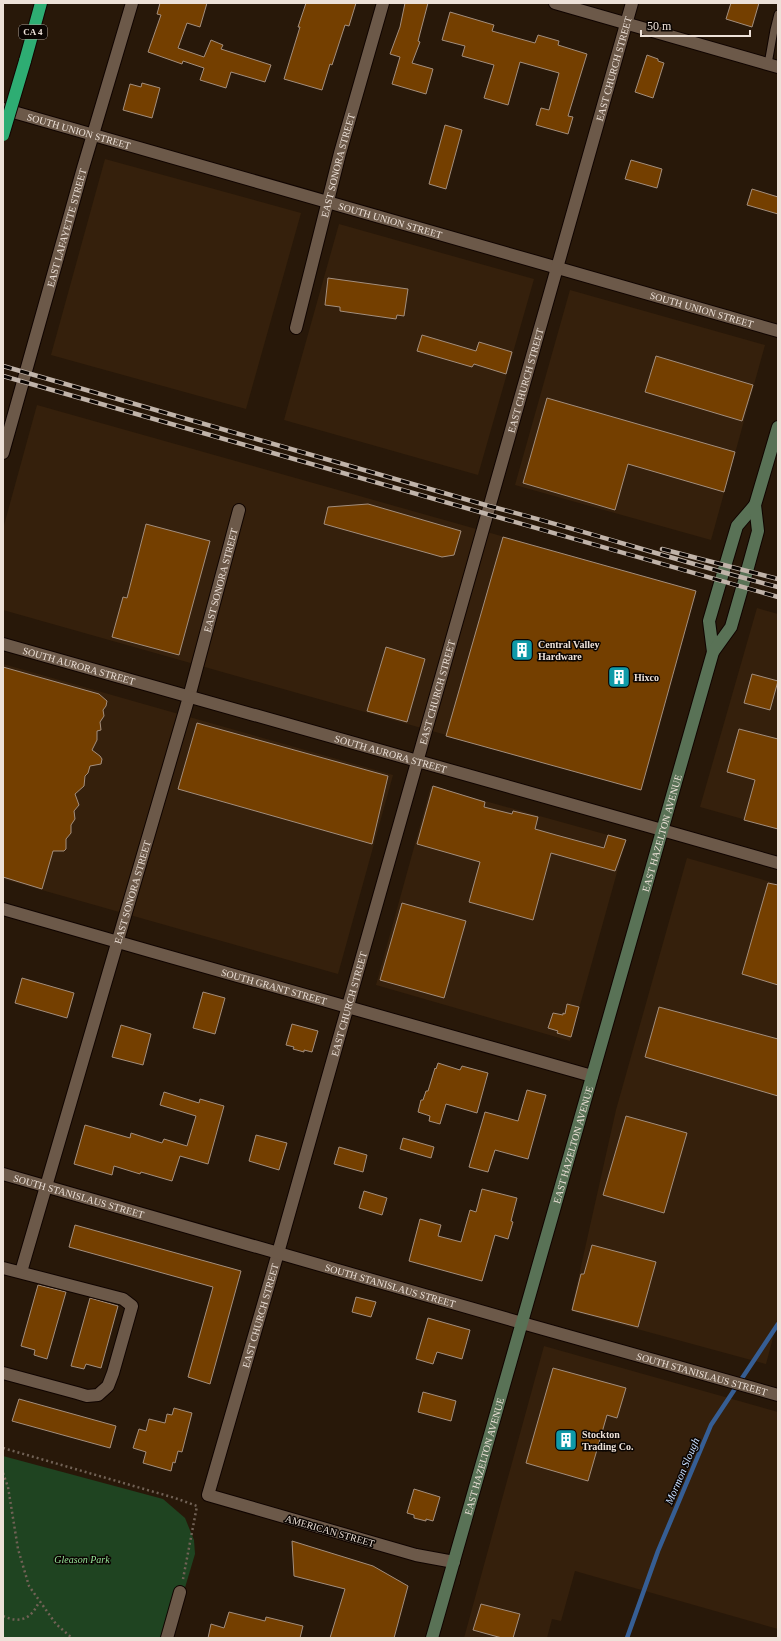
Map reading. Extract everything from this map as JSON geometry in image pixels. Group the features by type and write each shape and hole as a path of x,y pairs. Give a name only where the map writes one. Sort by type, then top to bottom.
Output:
{"highway":[{"name":"CA 4","path":"3,135 41,3"}],"main road":[{"name":"EAST HAZELTON AVENUE","path":"432,1638 713,652 731,627 753,551 758,531 755,505 778,427"},
{"name":"EAST HAZELTON AVENUE","path":"713,652 709,621 737,526 755,505"}],"street":[{"name":"EAST LAFAYETTE STREET","path":"3,453 132,3"},
{"name":"EAST SONORA STREET","path":"296,328 327,203 383,3"},
{"path":"555,3 773,65"},
{"name":"EAST CHURCH STREET","path":"208,1495 632,3"},
{"name":"SOUTH UNION STREET","path":"3,109 778,331"},
{"name":"EAST SONORA STREET","path":"21,1272 116,942 189,697 239,510"},
{"name":"SOUTH AURORA STREET","path":"3,644 778,863"},
{"name":"SOUTH GRANT STREET","path":"3,908 116,942 592,1076"},
{"name":"SOUTH STANISLAUS STREET","path":"3,1174 778,1395"},
{"path":"3,1268 123,1300 132,1306 113,1373 108,1386 98,1395 87,1396 3,1373"},
{"name":"AMERICAN STREET","path":"208,1495 416,1555 454,1562"},
{"path":"167,1638 180,1592"}],"lane":[{"path":"773,65 778,14"}],"path":[{"path":"3,1448 175,1498 197,1506 180,1592"},
{"path":"3,1473 8,1487 13,1511 14,1529 22,1565 29,1586 56,1624 72,1638"},
{"path":"3,1616 13,1620 25,1619 36,1608 39,1602"}],"shaded area":[{"path":"105,159 301,213 246,409 51,355"},
{"path":"339,224 534,279 478,475 284,420"},
{"path":"570,290 765,345 711,540 515,485"},
{"path":"37,405 696,591 641,790 3,610 3,529"},
{"path":"757,608 778,614 778,829 700,807"},
{"path":"3,664 393,775 338,974 3,879"},
{"path":"431,786 626,840 570,1041 376,985"},
{"path":"687,858 778,884 778,1319 766,1364 571,1311 616,1110"},
{"path":"544,1346 778,1412 778,1629 575,1571 561,1621 552,1619 547,1638 464,1638"}],"green space":[{"name":"Gleason Park","path":"3,1456 163,1499 185,1518 194,1540 195,1554 170,1638 3,1638"}],"building":[{"path":"160,3 207,3 200,27 187,23 178,48 204,57 211,40 223,45 221,49 271,65 265,82 231,72 226,88 200,80 204,68 183,61 182,64 148,52 161,15 157,14"},
{"path":"306,3 356,3 349,26 345,25 322,90 284,79"},
{"path":"405,3 428,3 418,41 420,42 412,63 433,69 426,94 392,84 400,57 390,54 400,27"},
{"path":"731,3 759,3 752,27 726,19"},
{"path":"450,12 494,25 492,31 535,43 538,35 559,41 558,45 587,54 568,116 573,117 568,134 536,125 541,108 549,110 559,73 520,62 508,105 484,98 494,65 462,56 465,46 442,40"},
{"path":"647,55 664,63 653,98 635,92"},
{"path":"142,83 160,88 152,118 123,110 130,84 141,87"},
{"path":"445,125 462,130 446,189 429,184"},
{"path":"631,160 662,169 657,188 625,179"},
{"path":"752,189 778,197 778,214 747,205"},
{"path":"328,278 408,289 404,316 397,315 396,319 340,311 340,307 325,305"},
{"path":"422,335 476,351 479,342 512,352 506,374 474,364 472,367 417,351"},
{"path":"656,356 753,385 742,421 645,392"},
{"path":"547,398 735,452 724,492 628,464 615,510 523,483"},
{"path":"368,504 461,531 454,555 442,557 324,524 328,507"},
{"path":"146,524 210,541 179,655 112,637 123,597 127,598"},
{"path":"503,537 696,591 641,790 446,736"},
{"path":"386,647 425,659 407,722 367,711"},
{"path":"3,667 99,694 107,701 103,710 104,716 100,722 101,730 97,731 97,740 92,750 102,759 101,764 90,766 88,773 85,776 84,786 75,794 79,805 74,811 75,819 71,825 71,833 66,839 66,849 64,851 53,851 42,889 3,877"},
{"path":"752,674 778,681 770,710 744,703"},
{"path":"197,723 388,776 372,844 178,789"},
{"path":"739,729 778,739 778,829 744,820 755,780 727,772"},
{"path":"433,786 485,802 484,807 512,814 513,811 538,817 535,829 556,835 604,848 608,835 626,840 615,871 551,853 533,920 469,902 480,862 417,844"},
{"path":"768,883 778,885 778,985 742,974"},
{"path":"402,903 466,921 444,998 380,980"},
{"path":"22,978 74,993 67,1018 15,1003"},
{"path":"203,992 225,998 215,1034 193,1028"},
{"path":"567,1004 579,1007 571,1037 557,1033 558,1031 548,1028 553,1013 565,1014"},
{"path":"659,1007 778,1039 778,1096 645,1057"},
{"path":"292,1024 318,1031 312,1052 304,1050 304,1052 286,1045"},
{"path":"121,1025 151,1034 143,1065 112,1057"},
{"path":"438,1063 460,1070 462,1066 488,1073 477,1113 446,1104 440,1124 429,1121 430,1116 418,1112 421,1100 423,1100 426,1091 428,1091"},
{"path":"527,1090 546,1095 528,1159 495,1150 488,1172 469,1167 485,1112 518,1121"},
{"path":"164,1092 199,1103 200,1099 224,1106 208,1164 180,1156 172,1181 141,1172 140,1174 114,1166 112,1175 74,1164 85,1125 130,1138 131,1133 162,1143 164,1139 187,1146 196,1116 160,1105"},
{"path":"626,1116 687,1133 664,1213 603,1195"},
{"path":"256,1135 287,1143 279,1170 249,1161"},
{"path":"403,1138 434,1147 431,1158 400,1149"},
{"path":"339,1147 367,1155 363,1172 334,1164"},
{"path":"482,1189 517,1198 511,1221 513,1222 508,1239 495,1235 482,1281 409,1261 420,1219 441,1225 438,1236 461,1242 470,1210 476,1212"},
{"path":"364,1191 387,1198 382,1215 359,1208"},
{"path":"75,1225 241,1271 210,1384 188,1377 213,1287 69,1247"},
{"path":"592,1245 656,1262 638,1327 572,1310 581,1274 584,1274"},
{"path":"38,1285 66,1292 47,1359 34,1355 35,1350 21,1346"},
{"path":"356,1297 376,1302 371,1317 352,1312"},
{"path":"90,1298 118,1306 101,1368 86,1364 84,1369 71,1366"},
{"path":"428,1318 470,1330 462,1359 437,1352 433,1364 416,1359"},
{"name":"Stockton Trading Co.","path":"553,1368 626,1388 617,1418 607,1415 588,1481 526,1463"},
{"path":"423,1392 456,1401 451,1421 418,1412"},
{"path":"19,1399 116,1426 110,1448 12,1421"},
{"path":"174,1408 192,1413 182,1452 178,1451 171,1471 143,1463 146,1452 133,1448 139,1429 146,1431 149,1419 165,1423 167,1414 172,1415"},
{"path":"414,1489 440,1497 433,1521 414,1518 414,1515 407,1513"},
{"path":"292,1541 373,1566 408,1586 394,1638 330,1638 345,1589 294,1576"},
{"path":"481,1604 520,1614 513,1638 502,1638 473,1630"},
{"path":"229,1612 265,1621 266,1617 303,1626 300,1638 208,1638 211,1624 224,1628"}],"waterway":[{"name":"Mormon Slough","path":"627,1638 658,1551 711,1425 778,1324"}],"railway":[{"path":"3,366 489,506 778,587"},
{"path":"3,376 778,597"},
{"path":"662,549 778,579"}],"place":[{"name":"Central Valley Hardware","path":"522,650"},
{"name":"Hixco","path":"619,677"},
{"name":"Stockton Trading Co.","path":"566,1440"}]}
